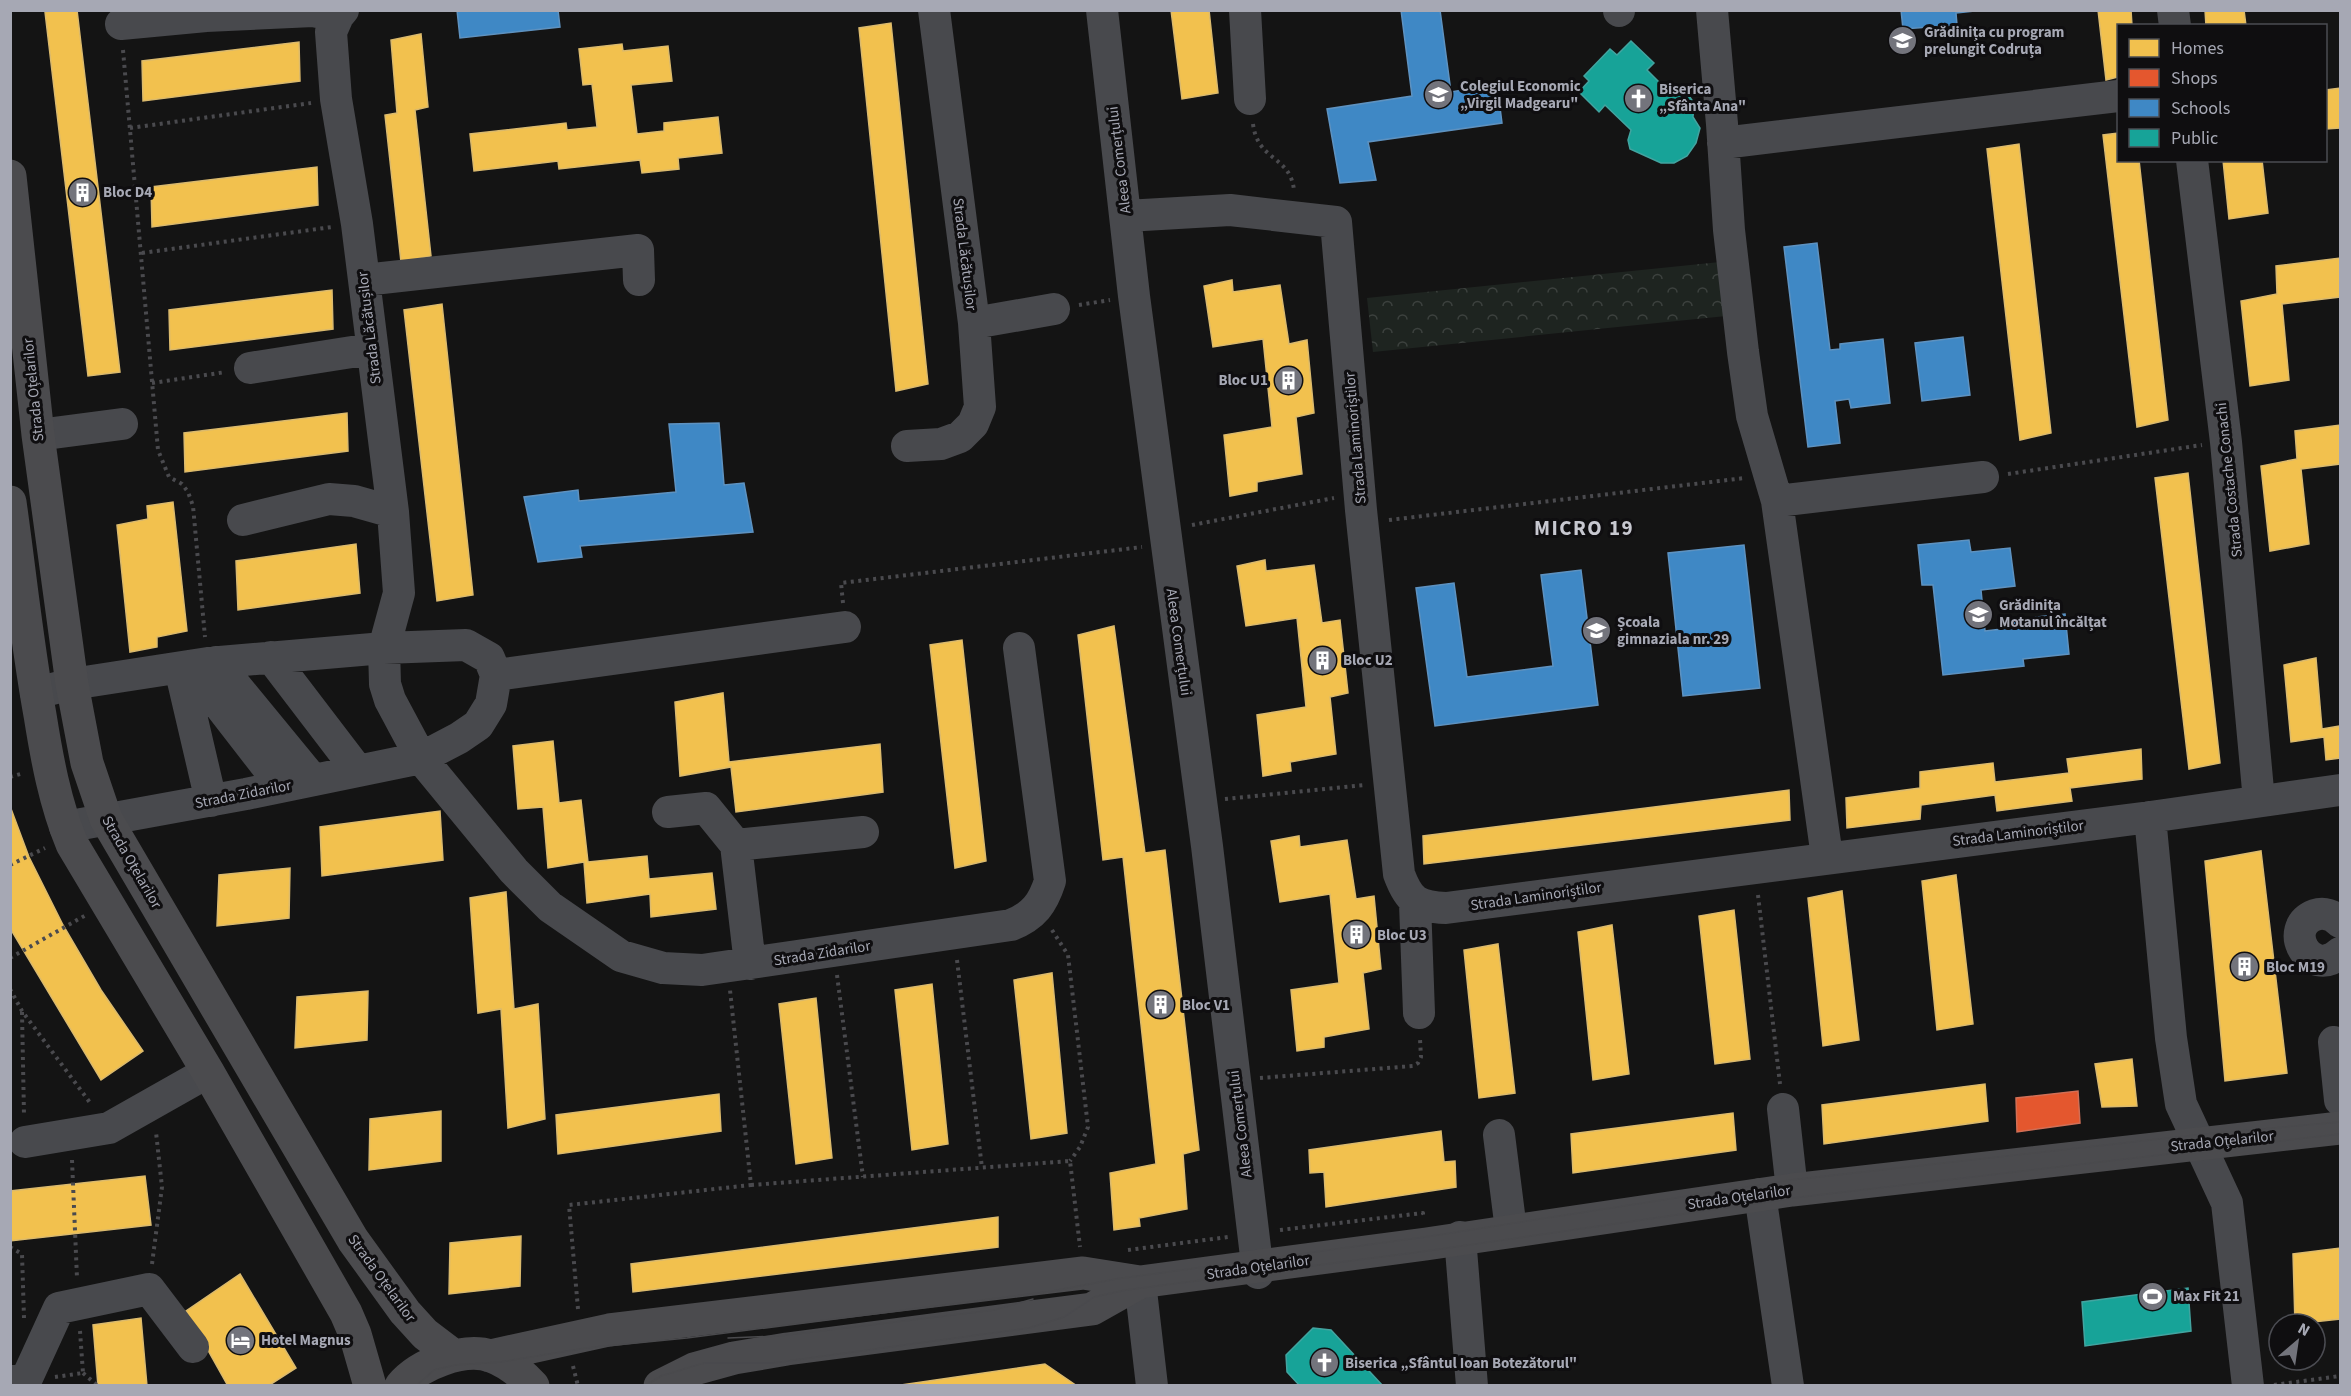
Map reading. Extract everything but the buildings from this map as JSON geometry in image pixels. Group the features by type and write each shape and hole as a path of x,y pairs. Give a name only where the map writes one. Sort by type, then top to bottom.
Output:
{"main road":[{"name":"Strada Oțelarilor","path":"10,177 15,261 72,684 87,763 106,819 353,1240 405,1312 424,1334 454,1356"},
{"path":"11,503 48,766 69,835 346,1313 355,1334 367,1384"},
{"name":"Strada Oțelarilor","path":"401,1386 407,1378 429,1364 454,1356 490,1356 609,1330 1083,1273 1140,1282 1258,1270 1460,1237 1760,1194 2340,1128"},
{"name":"Strada Oțelarilor","path":"660,1386 694,1370 734,1358 1092,1309 1140,1282"},
{"path":"490,1356 522,1373 534,1386"}],"street":[{"name":"Strada Lăcătușilor","path":"907,446 941,444 960,436 973,424 980,407 974,323 934,10"},
{"name":"Aleea Comerțului","path":"1102,10 1134,296 1201,802 1258,1270"},
{"path":"1245,10 1250,99"},
{"path":"1712,10 1729,230 1743,352 1752,416 1769,477 1827,857"},
{"name":"Strada Lăcătușilor","path":"339,12 331,32 336,99 357,224 393,512 399,593 384,648"},
{"path":"121,24 206,16 339,12"},
{"path":"1723,142 2117,96"},
{"name":"Strada Costache Conachi","path":"2192,162 2226,442 2259,801"},
{"path":"1126,216 1230,210 1297,218"},
{"name":"Strada Laminoriștilor","path":"1297,218 1336,222 1399,874 1404,889 1415,903 1428,907 1446,908 2150,817 2340,790"},
{"path":"364,280 638,250 639,280"},
{"path":"974,323 1054,309"},
{"path":"250,368 371,349"},
{"path":"38,435 122,423"},
{"path":"1769,477 1983,477"},
{"path":"243,520 329,499 354,501 393,512"},
{"path":"36,693 72,684 218,663 384,648 466,645 489,658 496,675 845,627"},
{"name":"Strada Zidarilor","path":"384,648 385,684 390,700 421,758 514,871 550,907 621,956 663,968 702,970 739,966 1011,924 1023,920 1036,911"},
{"path":"1019,648 1050,880 1044,899 1036,911"},
{"path":"218,663 336,776"},
{"path":"218,663 336,776"},
{"path":"218,663 282,786"},
{"path":"211,801 218,663"},
{"name":"Strada Zidarilor","path":"69,835 106,819 211,801 421,758 478,725 491,704 496,675"},
{"path":"668,812 706,808 736,845 739,966"},
{"path":"2150,817 2172,1049 2181,1104 2228,1203 2248,1386"},
{"path":"736,845 863,832"},
{"path":"1415,903 1419,1013"},
{"path":"2340,922 2330,915 2319,914 2311,917 2300,931 2300,940 2302,949 2316,960 2325,961 2335,958 2340,953"},
{"path":"2334,1042 2340,1101"},
{"path":"25,1142 109,1128 208,1072"},
{"path":"1784,1109 1792,1190"},
{"path":"1499,1135 1511,1230"},
{"path":"1760,1194 1788,1386"},
{"path":"1460,1237 1472,1386"},
{"path":"1140,1282 1152,1386"},
{"path":"10,1381 26,1380 59,1308 149,1289 194,1347"}],"path":[{"path":"121,24 158,450 169,477 182,484 193,506 218,663"},
{"path":"130,128 336,99"},
{"path":"1250,99 1254,137 1258,145 1287,169 1293,178 1297,218"},
{"path":"142,253 357,224"},
{"path":"1054,309 1134,296"},
{"path":"152,383 250,368"},
{"path":"1983,477 2226,442"},
{"path":"845,627 841,584 1362,508 1769,477"},
{"path":"1201,802 1390,782"},
{"path":"10,865 69,835"},
{"path":"1754,867 1784,1109"},
{"path":"10,958 108,903"},
{"path":"1036,911 1056,933 1068,955 1088,1127 1080,1147 1070,1161 1081,1257"},
{"path":"954,933 982,1168"},
{"path":"834,951 864,1177"},
{"path":"739,966 751,1185"},
{"path":"10,989 22,1011 109,1128"},
{"path":"22,1011 25,1142"},
{"path":"1235,1080 1419,1064 1421,1057 1419,1013"},
{"path":"149,1289 162,1188 152,1102"},
{"path":"589,1308 577,1309 568,1205 751,1185 1070,1161"},
{"path":"1127,1251 1254,1233"},
{"path":"10,1247 22,1254 24,1323"},
{"path":"83,1373 98,1386"},
{"path":"2270,1386 2340,1376"}],"green space":[{"path":"1720,262 1726,316 1373,352 1367,298"}],"tram line":[{"path":"416,1386 434,1370 455,1365 501,1362 586,1348 687,1338 1053,1291 1116,1279 1425,1237 1791,1180 2195,1135 2340,1122"},
{"path":"645,1386 661,1376 704,1363 773,1363 1029,1328 1064,1317 1094,1297 1126,1290 1427,1251 1793,1198 2340,1134"},
{"path":"728,1338 779,1336 994,1310 1033,1299"}],"place":[{"name":"Grădinița cu program prelungit Codruța","path":"1903,41"},
{"name":"Colegiul Economic „Virgil Madgearu\"","path":"1439,95"},
{"name":"Biserica „Sfânta Ana\"","path":"1638,98"},
{"name":"Bloc D4","path":"82,192"},
{"name":"Bloc U1","path":"1289,380"},
{"name":"Grădinița Motanul încălțat","path":"1978,614"},
{"name":"Școala gimnaziala nr. 29","path":"1596,631"},
{"name":"Bloc U2","path":"1322,660"},
{"name":"Bloc U3","path":"1356,935"},
{"name":"Bloc M19","path":"2245,967"},
{"name":"Bloc V1","path":"1161,1005"},
{"name":"Max Fit 21","path":"2152,1296"},
{"name":"Hotel Magnus","path":"240,1340"},
{"name":"Biserica „Sfântul Ioan Botezătorul\"","path":"1324,1363"}],"district":[{"name":"MICRO 19","path":"1584,528"}]}
